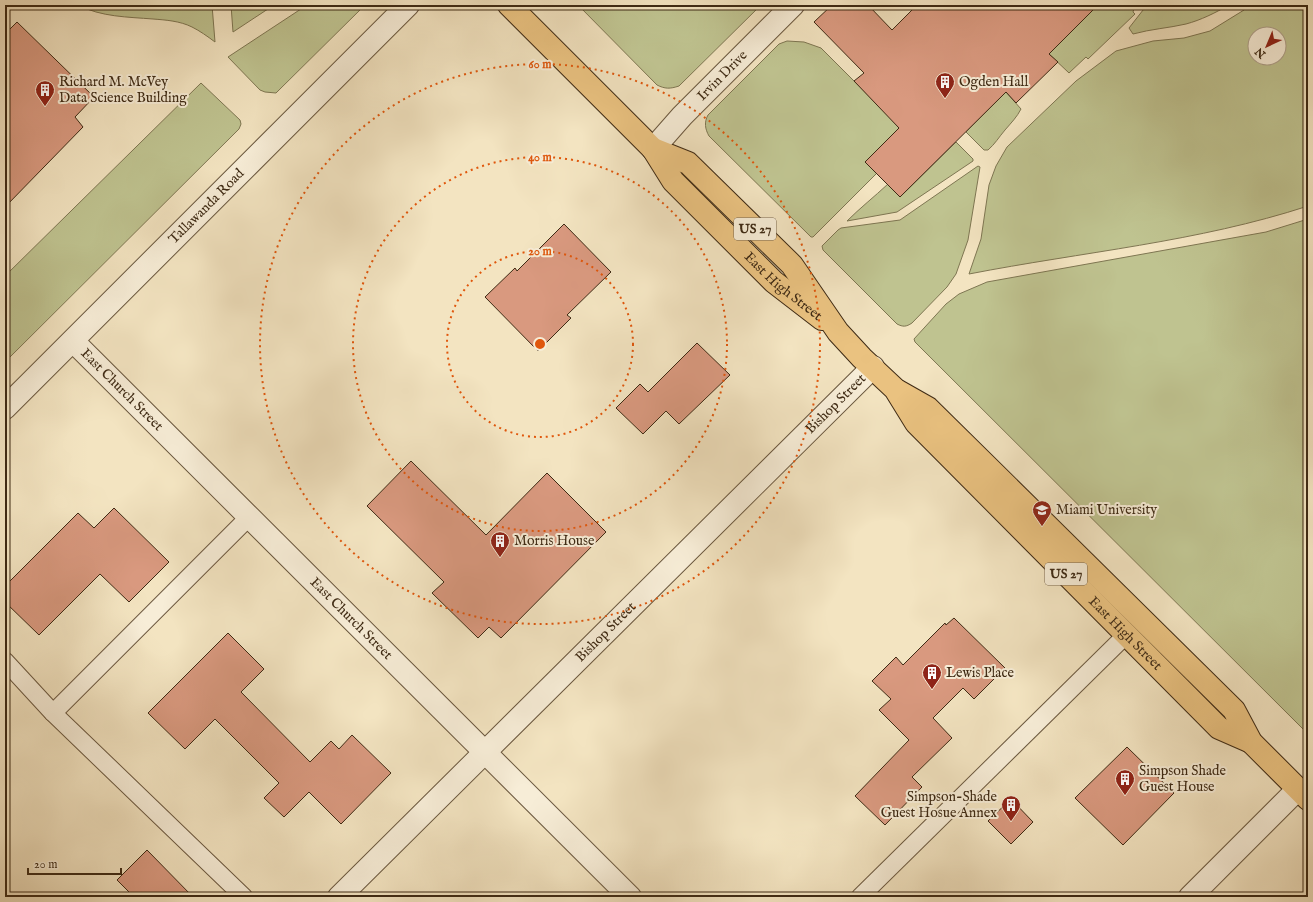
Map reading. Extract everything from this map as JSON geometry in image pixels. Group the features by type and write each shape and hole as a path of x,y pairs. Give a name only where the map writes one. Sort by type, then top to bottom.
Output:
{"highway":[{"name":"East High Street","path":"509,5 653,149 672,181 774,282 838,332 895,389 916,423 1219,728 1251,742"},
{"name":"East High Street","path":"895,389 928,408 1142,618 1234,710 1251,742 1303,794"}],"street":[{"name":"Tallawanda Road","path":"5,408 408,5"},
{"name":"Irvin Drive","path":"653,149 682,116 793,5"},
{"name":"East Church Street","path":"72,341 485,752 622,894"},
{"name":"Bishop Street","path":"339,897 873,367"},
{"path":"1190,897 1303,794"}],"lane":[{"path":"53,713 249,517"},
{"path":"860,897 1126,635"},
{"path":"5,661 53,713 244,897"}],"green space":[{"path":"78,5 212,5 215,42 198,30 183,23 168,20 105,14"},
{"path":"231,5 274,5 233,32"},
{"path":"307,5 365,5 276,93 260,90 228,57"},
{"path":"578,5 761,5 679,86 668,88 657,85"},
{"path":"1098,5 1135,5 1133,12 1135,14 1088,59 1086,57 1069,73 1049,54"},
{"path":"1147,5 1229,5 1208,16 1192,22 1133,34 1129,28"},
{"path":"1249,5 1308,5 1308,206 1225,229 1182,238 969,274 981,239 989,185 996,166 1007,147 1076,81 1116,51 1153,41 1184,38 1210,31 1244,10"},
{"path":"787,41 804,42 821,48 877,104 910,118 865,162 877,173 813,237 811,237 709,136 706,126 708,115 779,44"},
{"path":"201,83 240,120 241,124 239,129 5,362 5,276"},
{"path":"1006,92 1021,109 993,145 988,150 984,150 966,132"},
{"path":"956,142 973,159 973,161 897,212 847,221 888,184 900,197"},
{"path":"978,166 980,167 968,240 956,274 947,287 912,323 901,326 897,324 823,250 822,246 841,228 900,220"},
{"path":"1308,219 1308,734 915,342 914,339 946,304 959,294 987,282 1266,232"}],"building":[{"name":"Ogden Hall","path":"832,5 868,5 892,30 917,5 1098,5 1049,54 1058,62 1016,103 1006,92 900,197 865,162 899,128 854,81 864,73 814,22"},
{"name":"Richard M. McVey Data Science Building","path":"17,22 94,97 75,117 83,127 5,207 5,34"},
{"path":"564,224 611,272 567,315 571,318 538,351 485,297 515,268 517,271"},
{"path":"697,343 730,375 679,424 666,411 643,434 616,408 640,384 648,392"},
{"name":"Morris House","path":"411,461 486,535 547,473 606,532 501,638 489,627 478,638 432,593 444,582 367,506"},
{"path":"114,508 169,562 129,602 100,574 39,635 5,602 5,586 78,513 94,528"},
{"name":"Lewis Place","path":"954,618 1005,668 974,699 963,688 933,718 952,738 912,777 922,787 885,825 855,796 909,740 879,710 891,699 872,681 896,657 903,665 945,623 946,625"},
{"path":"228,633 264,669 241,692 310,762 331,741 339,749 352,735 391,773 341,824 309,792 284,817 264,798 279,783 215,719 185,749 148,713"},
{"name":"Simpson Shade Guest House","path":"1127,747 1174,793 1123,845 1075,798"},
{"name":"Simpson-Shade Guest Hosue Annex","path":"1011,799 1033,822 1011,844 988,821"},
{"path":"147,850 193,897 134,897 117,880"}],"place":[{"name":"Ogden Hall","path":"945,99"},
{"name":"Richard M. McVey Data Science Building","path":"45,107"},
{"name":"Miami University","path":"1042,527"},
{"name":"Morris House","path":"500,558"},
{"name":"Lewis Place","path":"932,690"},
{"name":"Simpson Shade Guest House","path":"1125,796"},
{"name":"Simpson-Shade Guest Hosue Annex","path":"1011,822"}]}
